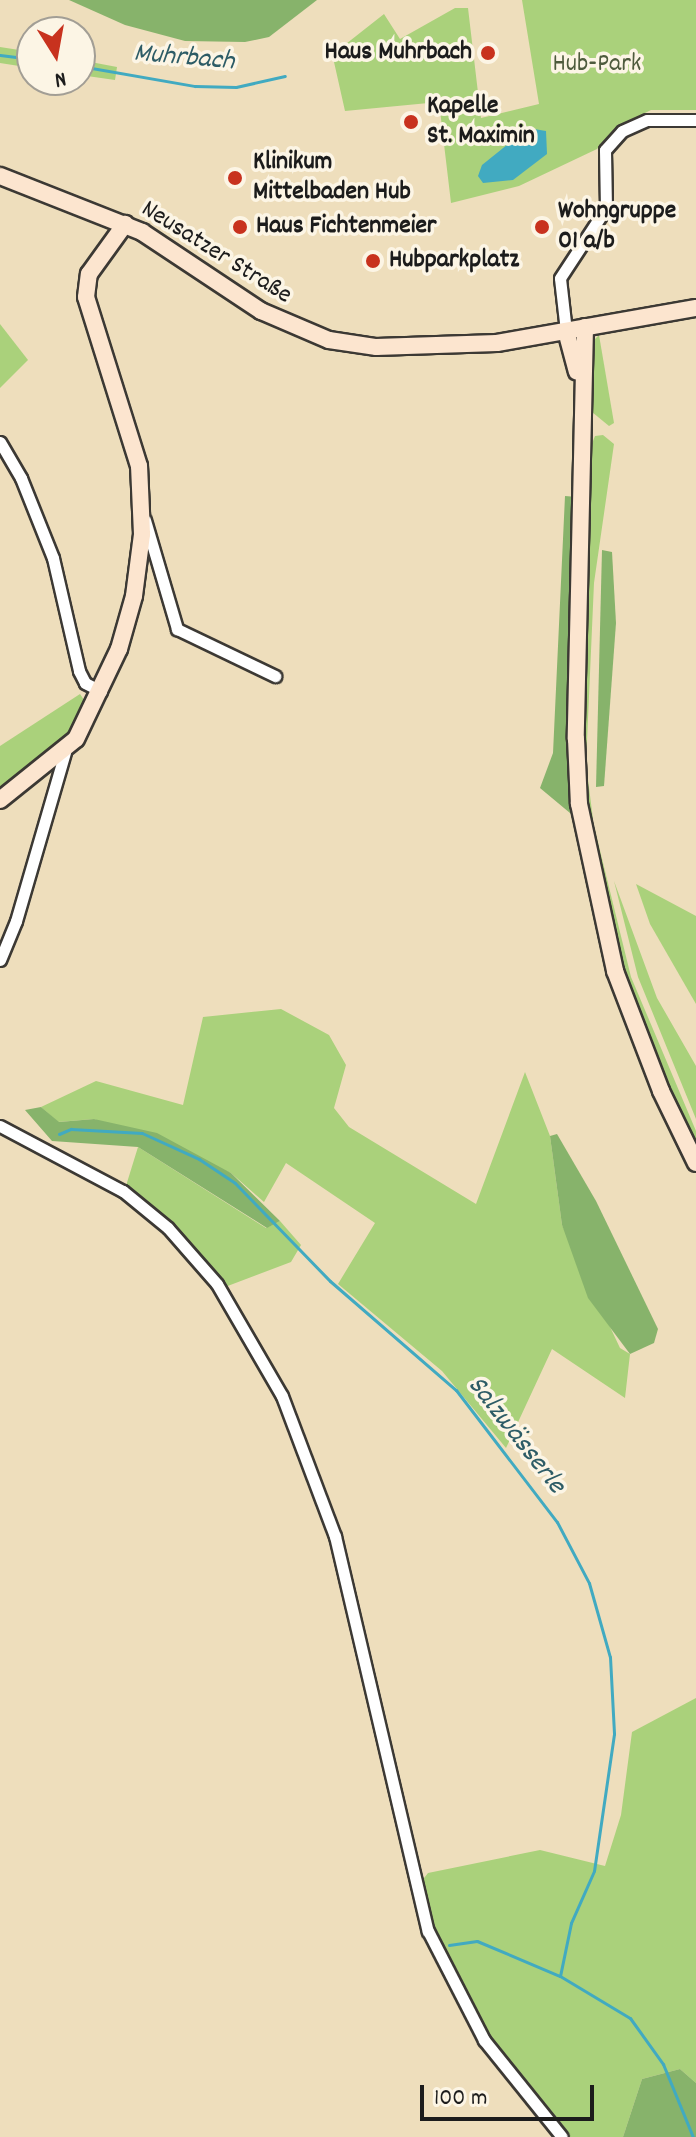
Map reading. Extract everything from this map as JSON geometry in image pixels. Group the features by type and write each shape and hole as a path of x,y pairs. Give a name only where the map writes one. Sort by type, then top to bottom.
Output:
{"street":[{"path":"581,386 566,331 560,278 606,208 605,150 622,131 647,120 696,120"},
{"name":"Neusatzer Straße","path":"0,176 125,224 261,311 329,340 376,347 456,347 696,308"},
{"path":"125,224 89,274 86,297 134,439 148,550 177,629 275,676"},
{"path":"585,327 581,386 583,428 576,739 582,826 604,931 632,1023 696,1163"},
{"path":"0,442 53,558 79,671 85,683 101,691"},
{"path":"0,960 16,921 65,752 101,691 127,625 148,550"},
{"path":"0,800 65,752"},
{"path":"0,1126 123,1191 168,1228 217,1284 282,1396 335,1536 428,1931 484,2040 562,2137"}],"green space":[{"path":"69,0 317,0 269,37 245,42 185,41 125,25"},
{"name":"Hub-Park","path":"522,0 696,0 696,110 651,110 619,126 597,149 519,186 451,203 439,102 345,111 334,62 337,51 384,14 400,39 455,8 468,8 481,118 539,104"},
{"path":"0,47 16,50 16,66 0,63"},
{"path":"96,63 117,67 115,80 96,77"},
{"path":"0,324 28,360 0,388"},
{"path":"599,335 614,423 609,426 592,412 592,342"},
{"path":"603,435 614,444 594,583 586,764 593,819 587,816 582,780 584,687 591,446 595,436"},
{"path":"565,496 577,497 567,711 576,818 540,788 553,753"},
{"path":"602,550 612,552 616,623 604,786 596,787"},
{"path":"80,694 86,703 69,735 0,789 0,746"},
{"path":"595,830 631,977 696,1131 696,1147 630,994 590,831"},
{"path":"614,881 657,998 696,1066 696,1119 638,977"},
{"path":"636,884 696,916 696,1004 650,924"},
{"path":"281,1009 329,1035 346,1065 334,1108 349,1127 476,1204 525,1072 550,1136 562,1225 620,1348 630,1354 625,1398 552,1349 506,1448 442,1371 338,1284 375,1223 286,1163 264,1202 231,1173 94,1119 58,1122 41,1107 96,1081 183,1105 203,1017"},
{"path":"41,1107 59,1122 94,1119 157,1133 231,1173 280,1221 267,1228 138,1147 52,1141 25,1110"},
{"path":"557,1134 596,1201 658,1329 654,1343 630,1354 588,1298 562,1225 550,1136"},
{"path":"138,1147 266,1228 280,1221 301,1245 291,1262 225,1287 192,1243 125,1189"},
{"path":"696,1698 696,2083 680,2069 642,2079 623,2137 568,2137 489,2038 447,1961 422,1900 421,1882 428,1873 540,1850 605,1866 621,1815 632,1732"},
{"path":"680,2069 696,2083 696,2137 623,2137 642,2079"}],"water":[{"path":"528,128 546,131 547,154 513,180 483,183 478,176 482,165"}],"waterway":[{"name":"Muhrbach","path":"0,55 16,57"},
{"name":"Muhrbach","path":"96,69 195,86 236,87 285,76"},
{"name":"Salzwässerle","path":"59,1134 71,1129 142,1133 199,1159 235,1183 330,1281 456,1390 557,1522 589,1583 610,1657 614,1734 594,1871 571,1923 560,1976 630,2018 663,2064 693,2137"},
{"name":"Salzwässerle","path":"449,1945 477,1941 560,1976"}],"place":[{"name":"Haus Muhrbach","path":"488,53"},
{"name":"Kapelle St. Maximin","path":"411,122"},
{"name":"Klinikum Mittelbaden Hub","path":"235,178"},
{"name":"Haus Fichtenmeier","path":"240,227"},
{"name":"Wohngruppe 01 a/b","path":"542,227"},
{"name":"Hubparkplatz","path":"373,261"}]}
